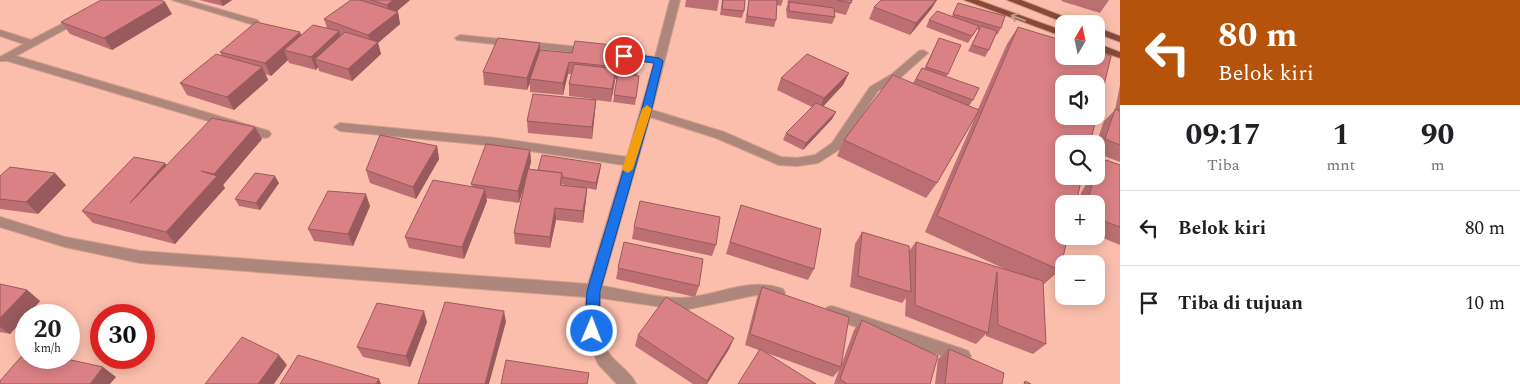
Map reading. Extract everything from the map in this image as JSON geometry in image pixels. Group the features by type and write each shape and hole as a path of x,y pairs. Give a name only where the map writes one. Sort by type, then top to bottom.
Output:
{"main road":[{"path":"969,0 991,4 1055,30"},
{"path":"1012,0 1055,16"},
{"path":"1105,33 1120,39"}],"street":[{"path":"177,0 254,22"},
{"path":"628,384 603,359 592,331 593,291 646,112 675,0"},
{"path":"4,59 30,43 92,11"},
{"path":"0,33 30,43"},
{"path":"460,38 659,61"},
{"path":"646,112 720,135 779,161 818,160 836,146 874,89 896,76 923,53"},
{"path":"4,59 265,134"},
{"path":"340,128 496,142 630,162"},
{"path":"0,222 65,242 140,257 593,291 674,304 684,304 756,289 789,297"},
{"path":"817,306 967,357"}],"building":[{"path":"101,0 160,0 165,2 104,38 61,22"},
{"path":"351,0 360,0 398,12 368,35 324,19"},
{"path":"371,0 393,0 387,5"},
{"path":"723,0 745,0 744,11 722,9"},
{"path":"749,0 777,0 776,20 747,16"},
{"path":"837,0 852,0 851,3"},
{"path":"881,0 936,0 916,23 874,7"},
{"path":"789,2 834,8 835,17 789,11"},
{"path":"958,3 1005,16 1001,28 953,14"},
{"path":"937,11 979,26 972,36 929,20"},
{"path":"256,22 300,32 265,63 220,52"},
{"path":"313,25 339,31 311,57 284,50"},
{"path":"981,26 997,31 989,50 972,45"},
{"path":"1018,27 1055,38 1055,65 1105,65 1105,54 1111,56 1105,81 1105,75 1055,75 1055,125 1095,125 1092,135 1055,135 1055,185 1080,185 1078,195 1055,195 1055,245 1066,245 1064,255 1055,255 1055,268 937,216"},
{"path":"345,32 378,42 348,69 315,59"},
{"path":"498,38 540,43 527,78 483,72"},
{"path":"939,38 961,45 948,74 926,67"},
{"path":"575,41 641,48 638,69 569,62 563,83 530,79 540,50 572,53"},
{"path":"216,54 262,67 227,97 180,83"},
{"path":"807,54 849,73 824,98 781,78"},
{"path":"574,64 616,69 612,89 569,84"},
{"path":"922,68 979,88 973,100 916,79"},
{"path":"618,73 639,76 636,98 614,95"},
{"path":"893,75 979,110 937,183 844,140"},
{"path":"533,94 596,100 592,127 527,121"},
{"path":"816,103 836,112 806,143 786,133"},
{"path":"1115,109 1120,111 1120,145 1105,139"},
{"path":"212,118 255,127 214,174 201,171 217,176 166,232 82,211 134,157 165,163 130,203"},
{"path":"380,135 437,146 413,187 366,170"},
{"path":"486,144 530,150 518,191 471,184"},
{"path":"542,155 601,164 596,183 562,177 562,173 538,170"},
{"path":"1106,160 1120,165 1120,227 1105,221 1105,195 1089,195 1092,185 1105,185"},
{"path":"10,167 55,173 26,202 0,199 0,176"},
{"path":"528,169 562,173 560,185 587,188 583,211 555,208 550,237 514,233"},
{"path":"255,173 275,176 256,203 235,199"},
{"path":"433,180 485,189 462,247 405,237"},
{"path":"328,191 366,194 348,234 308,229"},
{"path":"640,201 720,217 716,245 634,227"},
{"path":"741,205 821,229 814,269 730,242"},
{"path":"862,232 909,246 911,292 858,276"},
{"path":"624,242 703,259 699,286 618,268"},
{"path":"916,242 1043,281 1046,344 998,325 997,272 988,333 915,305"},
{"path":"0,284 27,290 0,318"},
{"path":"762,287 849,317 841,367 750,334"},
{"path":"666,297 734,338 707,381 638,335"},
{"path":"445,302 504,311 485,384 418,384"},
{"path":"377,303 424,311 406,356 357,347"},
{"path":"862,320 938,356 930,384 847,384 840,379"},
{"path":"242,337 279,355 258,384 205,384"},
{"path":"760,349 816,384 738,384"},
{"path":"949,349 1004,373 1002,384 945,384"},
{"path":"298,355 379,379 376,384 280,384"},
{"path":"506,360 589,373 587,384 501,384"},
{"path":"80,362 90,364 90,369 101,369 90,384 0,384 0,381 15,364 15,369 80,369"}],"slow traffic":[{"path":"628,169 647,109"}],"route":[{"path":"592,331 593,291 598,270 646,112 659,61 624,56"}]}
